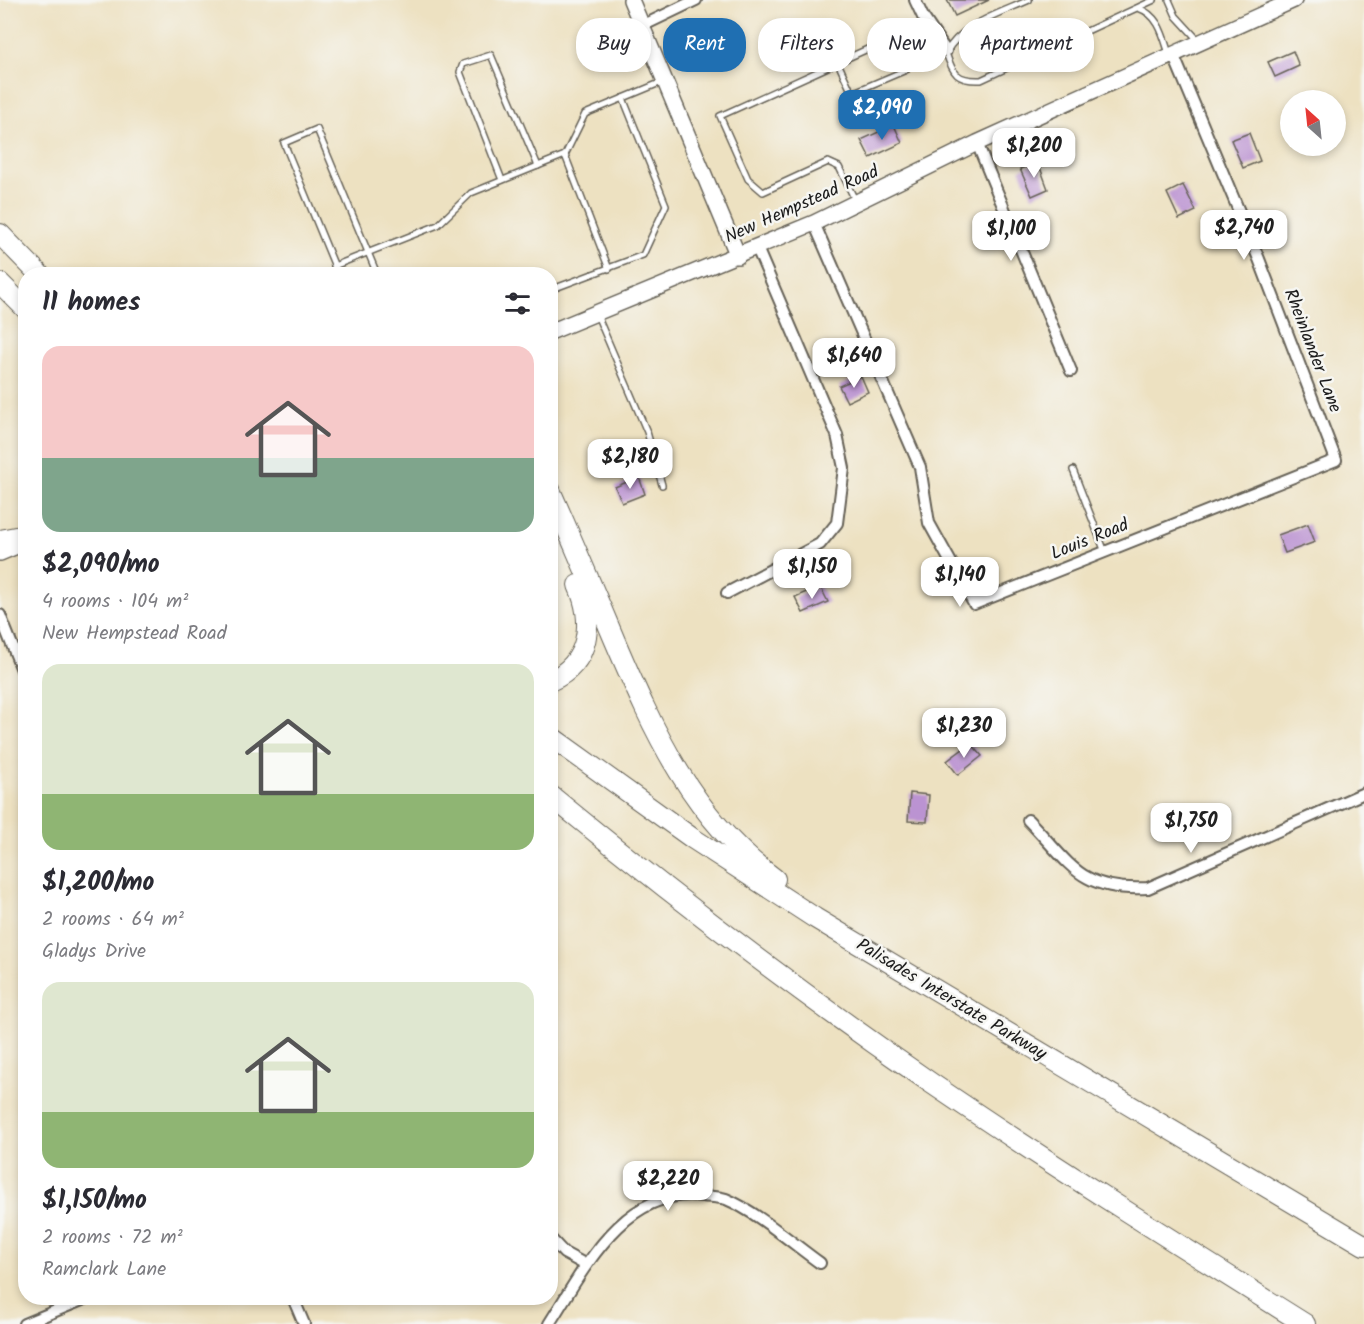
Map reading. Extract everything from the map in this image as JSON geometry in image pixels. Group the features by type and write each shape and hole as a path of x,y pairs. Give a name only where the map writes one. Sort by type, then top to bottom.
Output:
{"highway":[{"path":"0,234 32,267"},
{"path":"0,283 18,301"},
{"path":"0,296 18,312"},
{"path":"558,509 649,719 670,760 696,799 725,835 760,868 896,968"},
{"path":"0,540 18,537"},
{"path":"558,540 586,604 589,622 586,640 580,655 569,669 558,676"},
{"name":"Palisades Interstate Parkway","path":"558,741 732,865 896,968 1364,1245"},
{"path":"558,801 696,912 883,1049 1027,1147 1305,1324"}],"street":[{"path":"632,0 639,18"},
{"path":"651,22 696,0"},
{"path":"915,0 923,18"},
{"name":"New Hempstead Road","path":"558,329 814,223 977,143 1294,0"},
{"path":"651,48 738,256"},
{"name":"Rheinlander Lane","path":"1171,55 1259,259 1336,460"},
{"path":"977,143 1071,371"},
{"name":"Louis Road","path":"814,223 920,467 929,523 974,604 1336,460"},
{"path":"727,593 820,544 837,523 844,468 837,435 757,248"},
{"path":"0,553 18,545"},
{"path":"0,615 18,660"},
{"path":"1028,820 1078,873 1102,886 1122,890 1148,888 1364,793"},
{"path":"549,1324 586,1265 620,1223 640,1208 668,1197 693,1194 724,1199 820,1263"},
{"path":"558,1247 564,1253 586,1265"},
{"path":"24,1324 70,1305"},
{"path":"296,1305 304,1324"}],"lane":[{"path":"947,49 964,30 1029,0"},
{"path":"947,54 955,74 965,81 981,80 1154,0"},
{"path":"1169,0 1176,16 1200,42"},
{"path":"1138,8 1146,11 1157,21 1171,55"},
{"path":"883,42 894,44 906,70 852,93 838,63 883,42"},
{"path":"502,180 460,72 463,64 492,55 538,166"},
{"path":"818,72 720,116 748,179 763,192 828,162 838,166 857,202"},
{"path":"374,267 369,253 317,129 284,143 334,266 369,253 438,225 471,193 565,155 585,114 665,81"},
{"path":"558,287 609,270 643,255 666,205 623,99"},
{"path":"565,155 609,270"},
{"path":"597,314 647,432 662,485"},
{"path":"1073,470 1105,552"}],"building":[{"path":"947,0 989,0 955,16"},
{"path":"1293,51 1299,66 1275,77 1268,62"},
{"path":"894,125 902,143 870,158 861,140"},
{"path":"1249,133 1260,161 1243,168 1231,140"},
{"path":"1038,162 1048,189 1032,196 1020,169"},
{"path":"1183,185 1196,211 1179,219 1167,193"},
{"path":"861,376 868,392 847,402 839,386"},
{"path":"639,477 645,494 622,503 615,487"},
{"path":"1308,524 1315,542 1285,553 1278,535"},
{"path":"820,586 828,602 803,613 795,597"},
{"path":"971,743 982,756 958,775 947,761"},
{"path":"910,793 929,795 927,822 908,821"}]}
